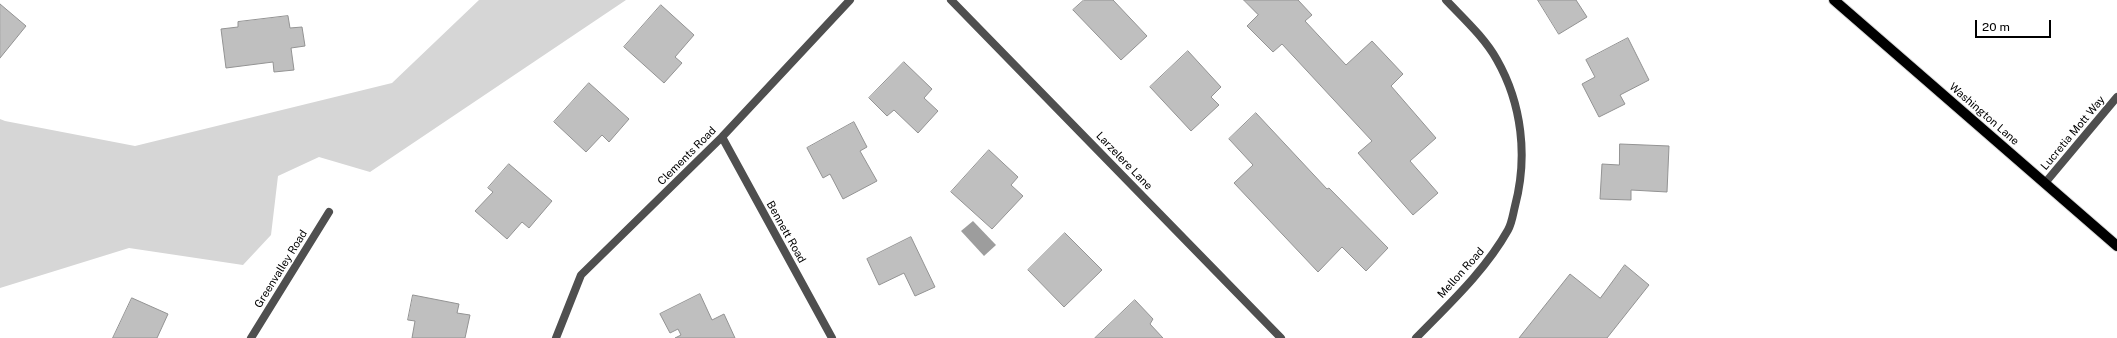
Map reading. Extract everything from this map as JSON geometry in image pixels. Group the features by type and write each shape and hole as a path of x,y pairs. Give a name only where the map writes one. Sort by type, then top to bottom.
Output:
{"main road":[{"name":"Washington Lane","path":"1834,0 2117,246"}],"street":[{"name":"Clements Road","path":"556,338 581,275 722,137 850,0"},
{"name":"Larzelere Lane","path":"951,0 1281,338"},
{"name":"Mellon Road","path":"1416,338 1487,263 1509,228 1521,180 1522,157 1520,133 1510,87 1496,59 1446,0"},
{"name":"Lucretia Mott Way","path":"2045,183 2117,97"},
{"name":"Bennett Road","path":"722,137 832,338"},
{"name":"Greenvalley Road","path":"251,338 329,212"}],"shaded area":[{"path":"479,0 626,0 370,172 319,157 278,176 271,235 243,265 129,248 0,288 0,119 135,146 392,83"},
{"path":"973,221 996,245 984,256 961,231"}],"building":[{"path":"1084,0 1113,0 1147,36 1121,60 1073,10"},
{"path":"1244,0 1298,0 1312,15 1305,21 1346,65 1372,41 1403,74 1391,86 1436,138 1410,161 1438,193 1413,215 1358,153 1372,141 1282,44 1273,52 1247,26 1258,15"},
{"path":"1538,0 1576,0 1587,17 1559,34"},
{"path":"0,4 26,26 0,58"},
{"path":"661,5 694,35 675,57 682,63 664,83 624,47"},
{"path":"288,16 290,28 302,27 305,46 291,48 294,70 274,72 273,62 226,68 221,29 238,27 238,22"},
{"path":"1628,38 1649,80 1620,95 1625,104 1599,117 1582,84 1595,77 1586,60"},
{"path":"1188,51 1221,87 1211,97 1219,105 1191,131 1150,87"},
{"path":"904,62 932,89 924,98 938,111 918,133 894,110 887,116 869,98"},
{"path":"589,83 629,119 609,142 602,135 586,152 554,122"},
{"path":"1256,113 1327,189 1329,188 1388,248 1366,271 1342,247 1318,272 1234,183 1253,165 1229,139"},
{"path":"854,122 867,147 860,151 877,181 843,199 830,174 823,178 807,148"},
{"path":"1620,144 1669,146 1667,192 1631,190 1631,200 1600,199 1602,164 1619,165"},
{"path":"989,150 1018,177 1011,185 1023,196 992,229 951,192"},
{"path":"509,164 552,201 529,228 522,222 507,239 475,211 493,192 488,188"},
{"path":"1065,233 1102,270 1064,307 1028,270"},
{"path":"911,237 935,287 915,296 904,273 879,285 867,259"},
{"path":"1625,265 1649,285 1607,338 1519,338 1570,274 1600,298"},
{"path":"700,294 712,320 724,314 735,338 675,338 681,335 678,329 670,333 660,314"},
{"path":"413,295 459,304 457,313 470,315 465,338 412,338 415,321 408,320"},
{"path":"132,298 168,314 157,338 113,338"},
{"path":"1135,300 1153,319 1150,324 1163,338 1095,338"}]}
